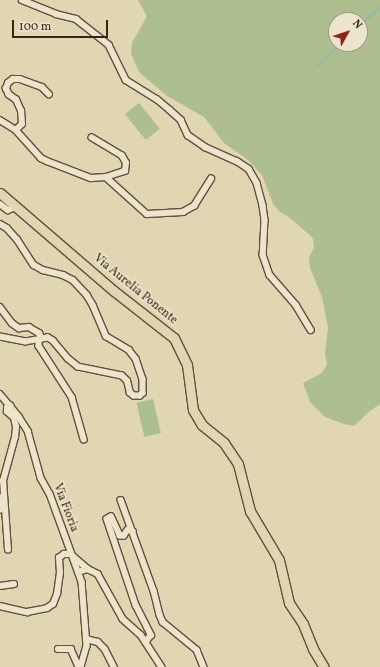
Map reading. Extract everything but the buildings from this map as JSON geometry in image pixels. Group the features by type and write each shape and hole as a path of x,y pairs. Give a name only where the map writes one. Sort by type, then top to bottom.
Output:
{"main road":[{"name":"Via Aurelia Ponente","path":"0,193 145,317 174,338 186,365 193,410 202,425 224,443 238,464 250,511 279,560 289,603 303,624 313,649 324,667"}],"street":[{"path":"22,0 56,14 76,19 109,46 126,80 157,99 170,110 180,120 188,136 205,147 237,161 249,169 256,183 263,206 265,220 263,255 270,275 296,305 311,330"},
{"path":"16,130 22,124 21,111 16,100 9,95 6,89 8,82 13,79 20,79 42,87 49,94"},
{"path":"0,120 16,130 41,158 47,161 91,178 106,177 125,171 126,163 117,153 92,138"},
{"path":"106,177 147,214 183,212 194,206 210,179"},
{"path":"0,204 8,210 16,208"},
{"path":"0,224 7,228 17,239 34,265 42,270 73,280 87,295 93,305 106,336 129,350 136,359 143,379 143,393 140,396 134,396 130,393 127,381 122,376 78,367 68,359 53,341 48,338 26,342 0,337"},
{"path":"0,307 12,323 19,328 29,327 39,333 39,346 72,397 84,438"},
{"name":"Via Fioria","path":"0,394 28,431 41,478 50,494 82,582 86,650 80,667"},
{"path":"8,550 4,476 15,437 16,427 14,418 7,412 7,408 10,406"},
{"path":"0,510 4,494"},
{"path":"121,500 163,622 197,650 204,667"},
{"path":"133,532 128,529 124,536 120,536 109,517 107,519 138,610 151,635 146,642"},
{"path":"0,606 27,612 47,608 53,604 57,594 60,573 59,558 64,554 71,555 88,569 98,574 123,619 141,635 162,667"},
{"path":"78,572 88,569"},
{"path":"0,586 14,584"},
{"path":"86,639 98,642 105,649 114,667"},
{"path":"58,649 71,649 80,667"}],"green space":[{"path":"138,0 380,0 380,404 354,426 325,417 310,402 303,383 322,373 327,364 325,354 328,327 322,297 310,268 309,257 314,248 313,238 289,217 280,212 273,204 262,175 248,160 224,143 204,117 167,96 139,72 131,53 132,43 147,16"},
{"path":"139,103 160,129 146,140 125,114"},
{"path":"153,399 161,433 144,437 136,403"}],"waterway":[{"path":"368,18 380,6"},
{"path":"317,66 332,52"}]}
